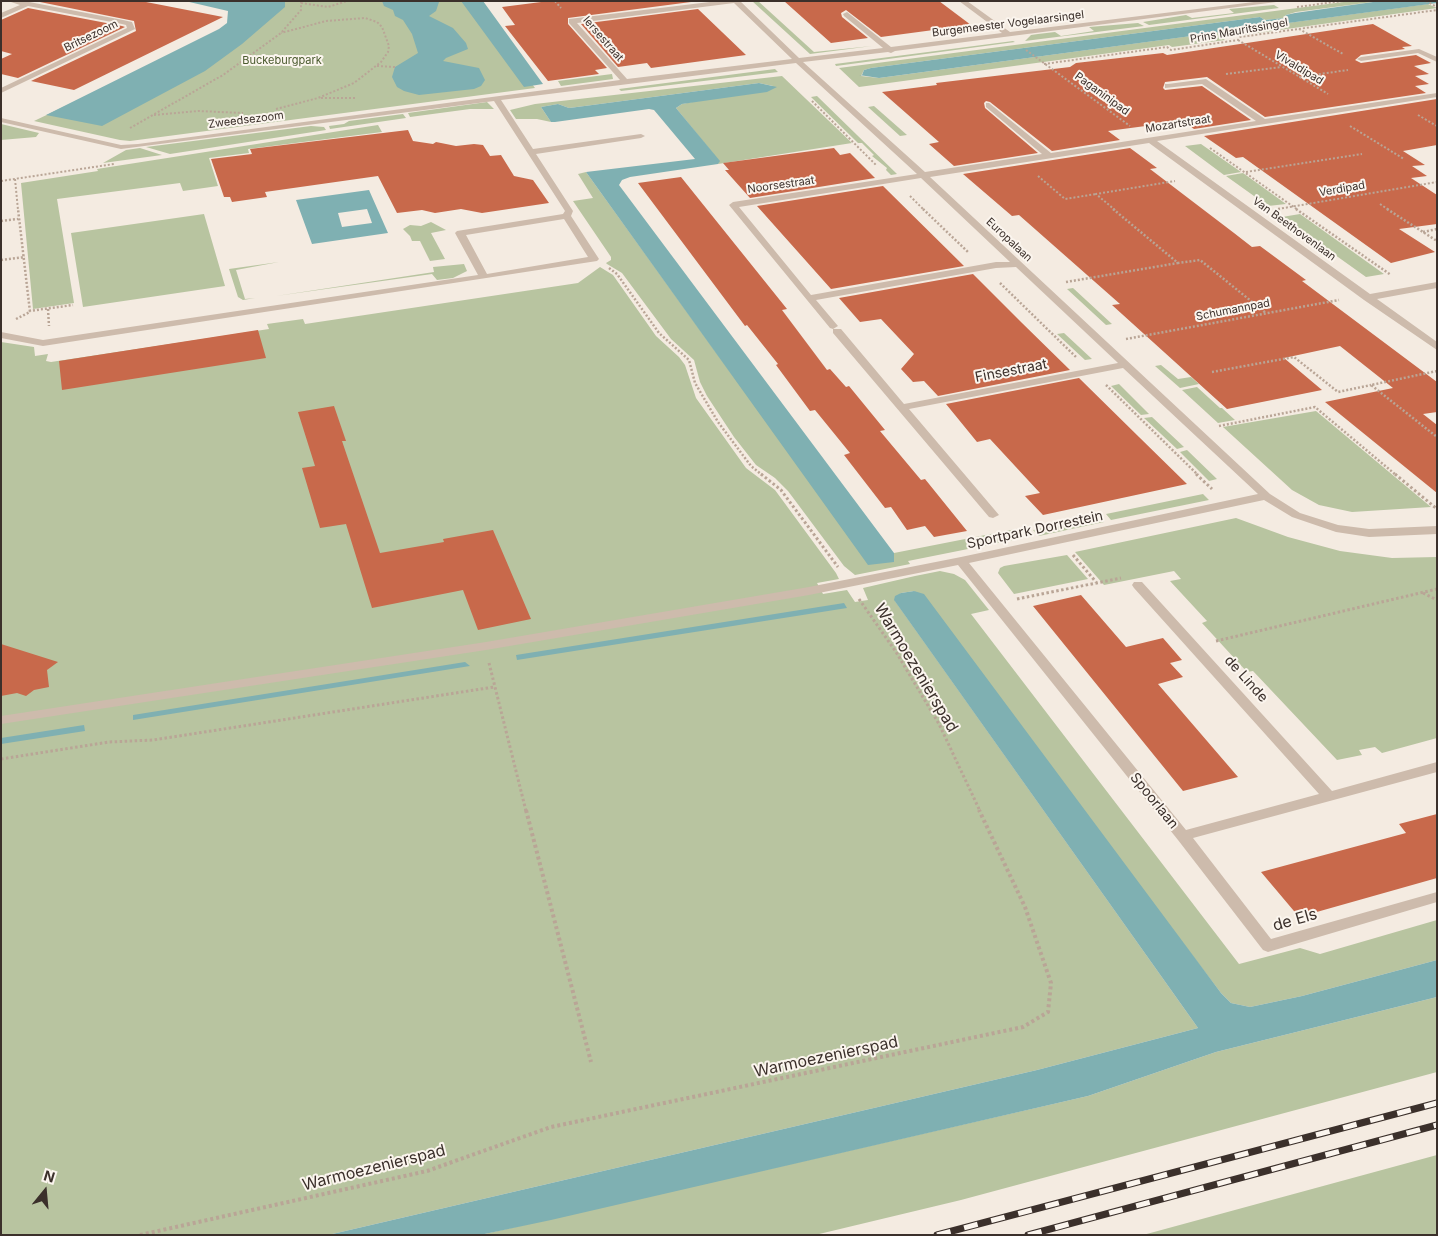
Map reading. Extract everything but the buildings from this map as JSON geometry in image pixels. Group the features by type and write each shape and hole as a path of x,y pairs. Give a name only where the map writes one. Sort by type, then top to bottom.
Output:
{"street":[{"name":"Britsezoom","path":"1,92 131,28 129,24 123,22 11,1"},
{"name":"Europalaan","path":"737,1 798,62 922,174 1266,496 1296,515 1336,528 1369,533 1437,530"},
{"name":"Iersestraat","path":"626,83 572,21 737,1"},
{"path":"962,1 1009,35"},
{"name":"Burgemeester Vogelaarsingel","path":"798,62 1281,1"},
{"path":"1,16 27,4"},
{"path":"847,14 891,51"},
{"path":"1361,59 1419,50 1437,60"},
{"name":"Iersestraat","path":"496,98 798,62"},
{"path":"1168,86 1203,81 1263,122"},
{"name":"Mozartstraat","path":"922,174 1437,95"},
{"path":"1,335 42,343 594,259 567,216 569,211 496,98"},
{"name":"Zweedsezoom","path":"1,120 121,147 496,98"},
{"path":"988,105 1048,155"},
{"path":"532,152 641,136"},
{"name":"Van Beethovenlaan","path":"1149,139 1437,347"},
{"name":"Noorsestraat","path":"902,407 733,205 890,181 922,174"},
{"path":"484,277 460,233 567,216"},
{"path":"809,298 984,267 1018,264"},
{"path":"1367,298 1437,285"},
{"name":"Finsestraat","path":"902,407 1126,364"},
{"path":"902,407 994,515"},
{"name":"Sportpark Dorrestein","path":"1,720 486,646 809,591 962,561 1266,496"},
{"name":"Spoorlaan","path":"962,561 1182,836 1437,767"},
{"name":"de Linde","path":"1138,584 1329,796"},
{"name":"de Els","path":"1182,836 1268,946 1437,897"}],"path":[{"path":"102,142 154,115 223,75 281,33 300,12 301,2 328,7 347,1"},
{"path":"1426,1 1437,8"},
{"name":"Prins Mauritssingel","path":"1044,64 1167,47 1171,50 1238,40 1240,37 1437,8"},
{"path":"275,109 318,98 343,88 376,66 388,52 389,46 387,35 377,22 365,18 344,18 315,23 281,33"},
{"path":"1299,29 1345,56 1361,59 1365,68 1299,77"},
{"name":"Vivaldipad","path":"1238,40 1352,108"},
{"name":"Paganinipad","path":"1020,46 1149,139"},
{"path":"376,66 396,67"},
{"path":"1203,81 1206,76 1282,66"},
{"path":"810,99 856,144 890,181 903,188 1228,505"},
{"path":"154,115 198,111 250,114"},
{"path":"1328,112 1404,159"},
{"path":"1209,147 1392,275"},
{"path":"1245,172 1362,154"},
{"path":"1019,160 1065,199 1200,176"},
{"path":"15,179 18,219 25,257 30,311"},
{"name":"Verdipad","path":"1251,213 1437,182"},
{"path":"1096,194 1178,263"},
{"path":"1380,204 1437,241"},
{"path":"1,221 18,219"},
{"path":"1423,232 1437,229"},
{"path":"1,260 25,257"},
{"path":"594,259 618,274 659,333 689,360 695,383 718,422 750,466 782,490 848,583"},
{"path":"1066,282 1200,260 1266,313"},
{"name":"Schumannpad","path":"1103,344 1325,302 1367,298"},
{"path":"15,320 30,311 73,305"},
{"path":"1212,372 1294,357 1338,392 1437,371"},
{"path":"1370,385 1437,437"},
{"path":"1213,427 1315,407 1437,509"},
{"path":"1059,540 1096,582"},
{"path":"996,604 1131,576 1138,584"},
{"name":"Warmoezenierspad","path":"140,1235 427,1171 551,1127 1023,1027 1048,1012 1051,983 1025,906 939,724 896,652 848,583"},
{"path":"1194,646 1437,589"},
{"path":"1422,593 1437,600"},
{"path":"486,646 494,686 591,1062"},
{"path":"1,759 109,742 153,740 494,686"}],"green space":[{"name":"Buckeburgpark","path":"197,1 469,1 535,88 130,141 34,121 233,26 238,10"},
{"path":"752,1 758,1 814,52 872,46 810,54"},
{"path":"1351,1 1380,1 1296,12 1286,15 1284,18 1265,20 1260,17 871,68 864,70 861,76 879,78 1428,4 1437,8 1222,38 1225,40 1172,47 1169,45 859,87 839,68"},
{"path":"1274,5 1279,8 1149,25 1143,22 1186,15 1192,18 1234,13 1229,9"},
{"path":"1138,23 1144,26 1025,41 1031,35 1055,32 1061,36 1094,31 1089,27"},
{"path":"1015,42 836,66 835,64"},
{"path":"775,69 778,72 621,91 619,89"},
{"path":"612,74 613,79 561,86 558,81"},
{"path":"782,76 852,143 718,164 719,161 676,108 682,104 773,86 759,83 569,108 558,104 541,107 551,122 537,119 516,119 510,110 535,104"},
{"path":"817,96 897,174 891,175 886,170 887,168 872,156 874,155 862,143 858,143 811,97"},
{"path":"487,102 494,109 470,109 410,117 408,113"},
{"path":"874,106 907,135 900,136 868,107"},
{"path":"403,114 406,118 330,129 329,126 344,124 349,121"},
{"path":"1,124 39,133 36,137 1,140"},
{"path":"378,125 382,132 248,149 249,153 209,158 218,186 183,191 180,183 57,199 74,303 33,309 21,183 98,171 97,169"},
{"path":"311,126 324,127 326,130 170,154 146,147"},
{"path":"1201,144 1241,172 1224,175 1185,146"},
{"path":"140,148 162,155 103,163 126,150"},
{"path":"586,172 731,373 894,562 894,553 1016,529 1023,538 908,561 910,564 855,575 844,566 788,491 775,478 756,465 734,437 707,396 700,382 694,360 671,339 622,273 606,263 611,260 611,257 573,201 593,198 578,174"},
{"path":"1243,173 1286,204 1268,206 1226,176"},
{"path":"204,214 225,286 83,307 71,233"},
{"path":"1300,214 1384,274 1366,277 1282,217"},
{"path":"431,222 446,230 431,233 445,259 430,261 420,241 412,241 403,229 410,225 421,226"},
{"path":"279,262 236,270 245,299 255,298 243,300 238,297 229,269"},
{"path":"464,264 467,271 453,278 437,280 432,274 276,296 434,272 433,267"},
{"path":"600,267 613,275 656,336 679,357 685,365 696,398 746,468 775,490 836,573 839,579 817,583 823,594 847,590 855,602 868,600 863,588 940,571 954,574 965,580 989,610 971,614 1239,964 1300,948 1320,954 1437,920 1437,960 1302,996 1250,1007 1231,1003 1221,993 914,591 901,593 895,601 1198,1028 1037,1070 328,1235 1,1235 1,342 34,347 35,356 48,354 46,361 51,362 269,329 267,324 303,319 305,324 578,283"},
{"path":"1073,288 1112,324 1106,325 1067,289"},
{"path":"1064,333 1092,359 1085,360 1057,334"},
{"path":"1161,365 1178,379 1191,377 1199,384 1180,388 1155,366"},
{"path":"1119,384 1149,414 1141,415 1111,386"},
{"path":"1197,387 1235,420 1218,423 1182,390"},
{"path":"1316,411 1431,507 1352,512 1319,505 1292,490 1223,427"},
{"path":"1152,417 1184,447 1177,449 1144,418"},
{"path":"1187,450 1217,479 1209,481 1180,452"},
{"path":"1203,494 1209,500 1111,520 1106,514"},
{"path":"1097,517 1104,522 1039,536 1033,530"},
{"path":"1236,518 1288,537 1340,551 1392,558 1437,557 1437,738 1382,753 1375,747 1359,750 1362,755 1337,760 1253,671 1247,672 1202,623 1207,621 1170,581 1181,579 1174,571 1104,585 1075,552"},
{"path":"1067,555 1088,579 1014,594 998,573 1000,568 1004,566"},
{"path":"1437,997 1437,1072 961,1200 815,1235 480,1235 1088,1096 1216,1052"},
{"path":"1437,1155 1437,1235 1143,1235"}],"water":[{"path":"185,1 285,1 285,7 242,44 205,71 102,126 46,115 219,29 227,23 228,11"},
{"path":"382,1 439,2 436,11 429,16 453,28 466,43 468,49 443,61 479,68 485,80 481,86 474,89 419,95 397,87 392,77 395,67 418,53 412,34 403,20 395,16 393,10 384,6"},
{"path":"461,1 483,1 543,84 524,87"},
{"path":"1380,1 1437,1 1437,3 879,78 859,75 862,75 864,70 871,68 1260,17 1265,20 1284,18 1286,15 1295,13"},
{"path":"759,83 777,87 767,92 682,104 676,108 720,161 718,164 630,177 622,180 619,185 894,553 894,562 868,565 586,172 695,159 654,110 649,109 551,122 541,107 558,104 569,108"},
{"path":"369,190 388,233 312,244 296,200","holes":["367,209 372,223 342,227 338,213"]},
{"path":"914,591 924,594 1221,993 1231,1003 1250,1007 1302,996 1437,960 1437,997 1216,1052 1088,1096 551,1220 480,1235 328,1235 1037,1070 1198,1028 894,600 895,596 901,593"},
{"path":"844,603 847,608 517,660 516,655"},
{"path":"465,662 470,666 133,720 133,715"},
{"path":"84,725 85,731 1,744 1,738"}],"railway":[{"path":"937,1235 1437,1103"},
{"path":"1028,1235 1437,1125"}]}
